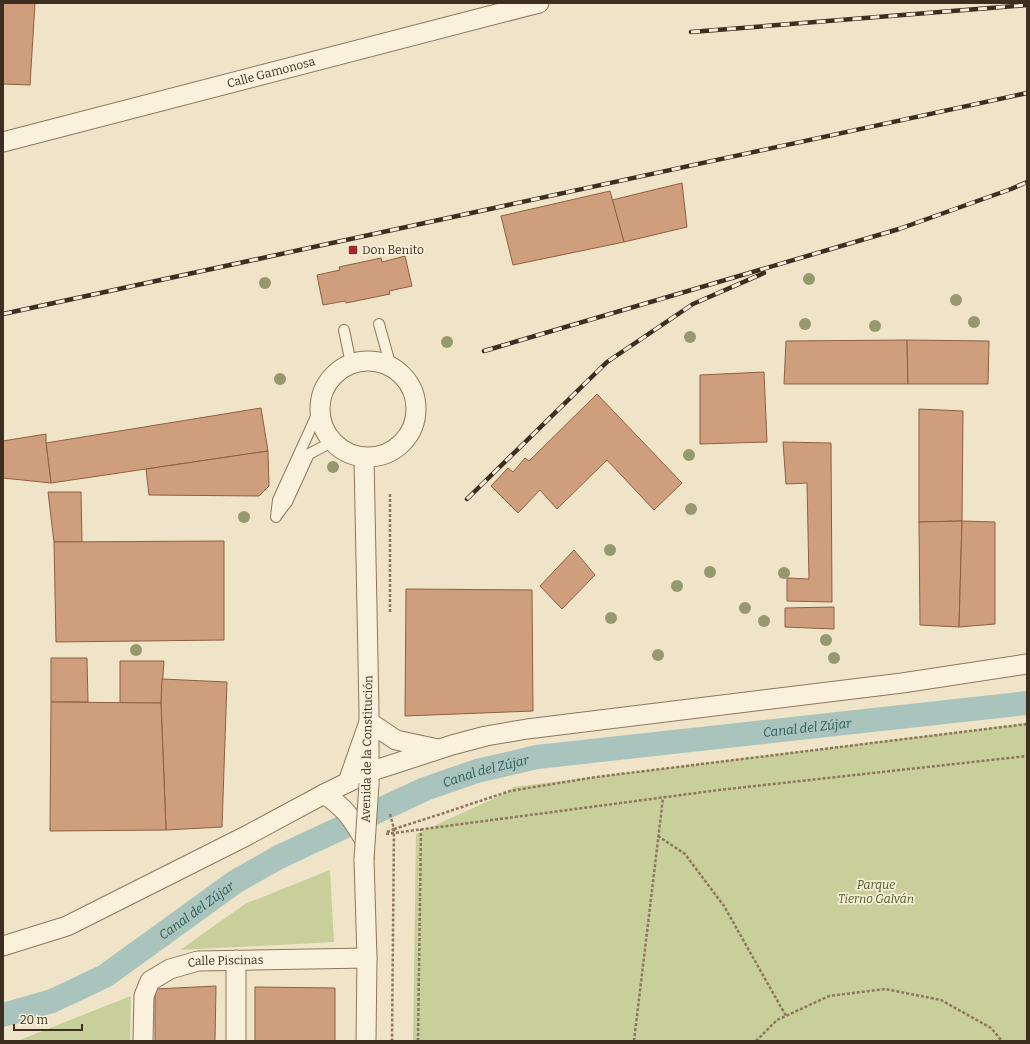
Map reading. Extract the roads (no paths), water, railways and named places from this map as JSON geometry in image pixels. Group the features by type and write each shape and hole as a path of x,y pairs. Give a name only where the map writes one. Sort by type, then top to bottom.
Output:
{"street":[{"name":"Calle Gamonosa","path":"3,142 539,3"},
{"path":"362,361 380,362 391,367 409,383 416,399 416,417 409,434 398,447 382,456 364,458 346,453 332,442 322,427 319,410 322,392 331,376 345,366 362,361"},
{"name":"Avenida de la Constitución","path":"364,458 369,722 360,782 364,838 367,958 366,1041"},
{"path":"3,946 67,926 246,836 324,794 360,782 439,749 486,736 527,729 902,683 1027,664"},
{"path":"369,722 396,740 439,749"},
{"path":"324,794 339,804 350,816 364,838"},
{"name":"Calle Piscinas","path":"143,1041 144,996 150,981 170,969 198,961 367,958"},
{"path":"236,960 236,1041"}],"lane":[{"path":"379,324 391,367"},
{"path":"344,330 351,364"},
{"path":"319,410 278,500 276,517 287,502 309,454 332,442"}],"waterway":[{"name":"Canal del Zújar","path":"3,1015 52,1001 105,976 235,882 279,857 425,789 477,771 537,757 1027,703"}],"railway":[{"path":"691,32 1027,5"},
{"path":"3,314 1027,93"},
{"path":"484,351 899,229 1027,182"},
{"path":"467,499 607,362 693,304 764,273"}],"place":[{"name":"Don Benito","path":"353,250"}],"park label":[{"name":"Parque Tierno Galván","path":"876,892"}]}
